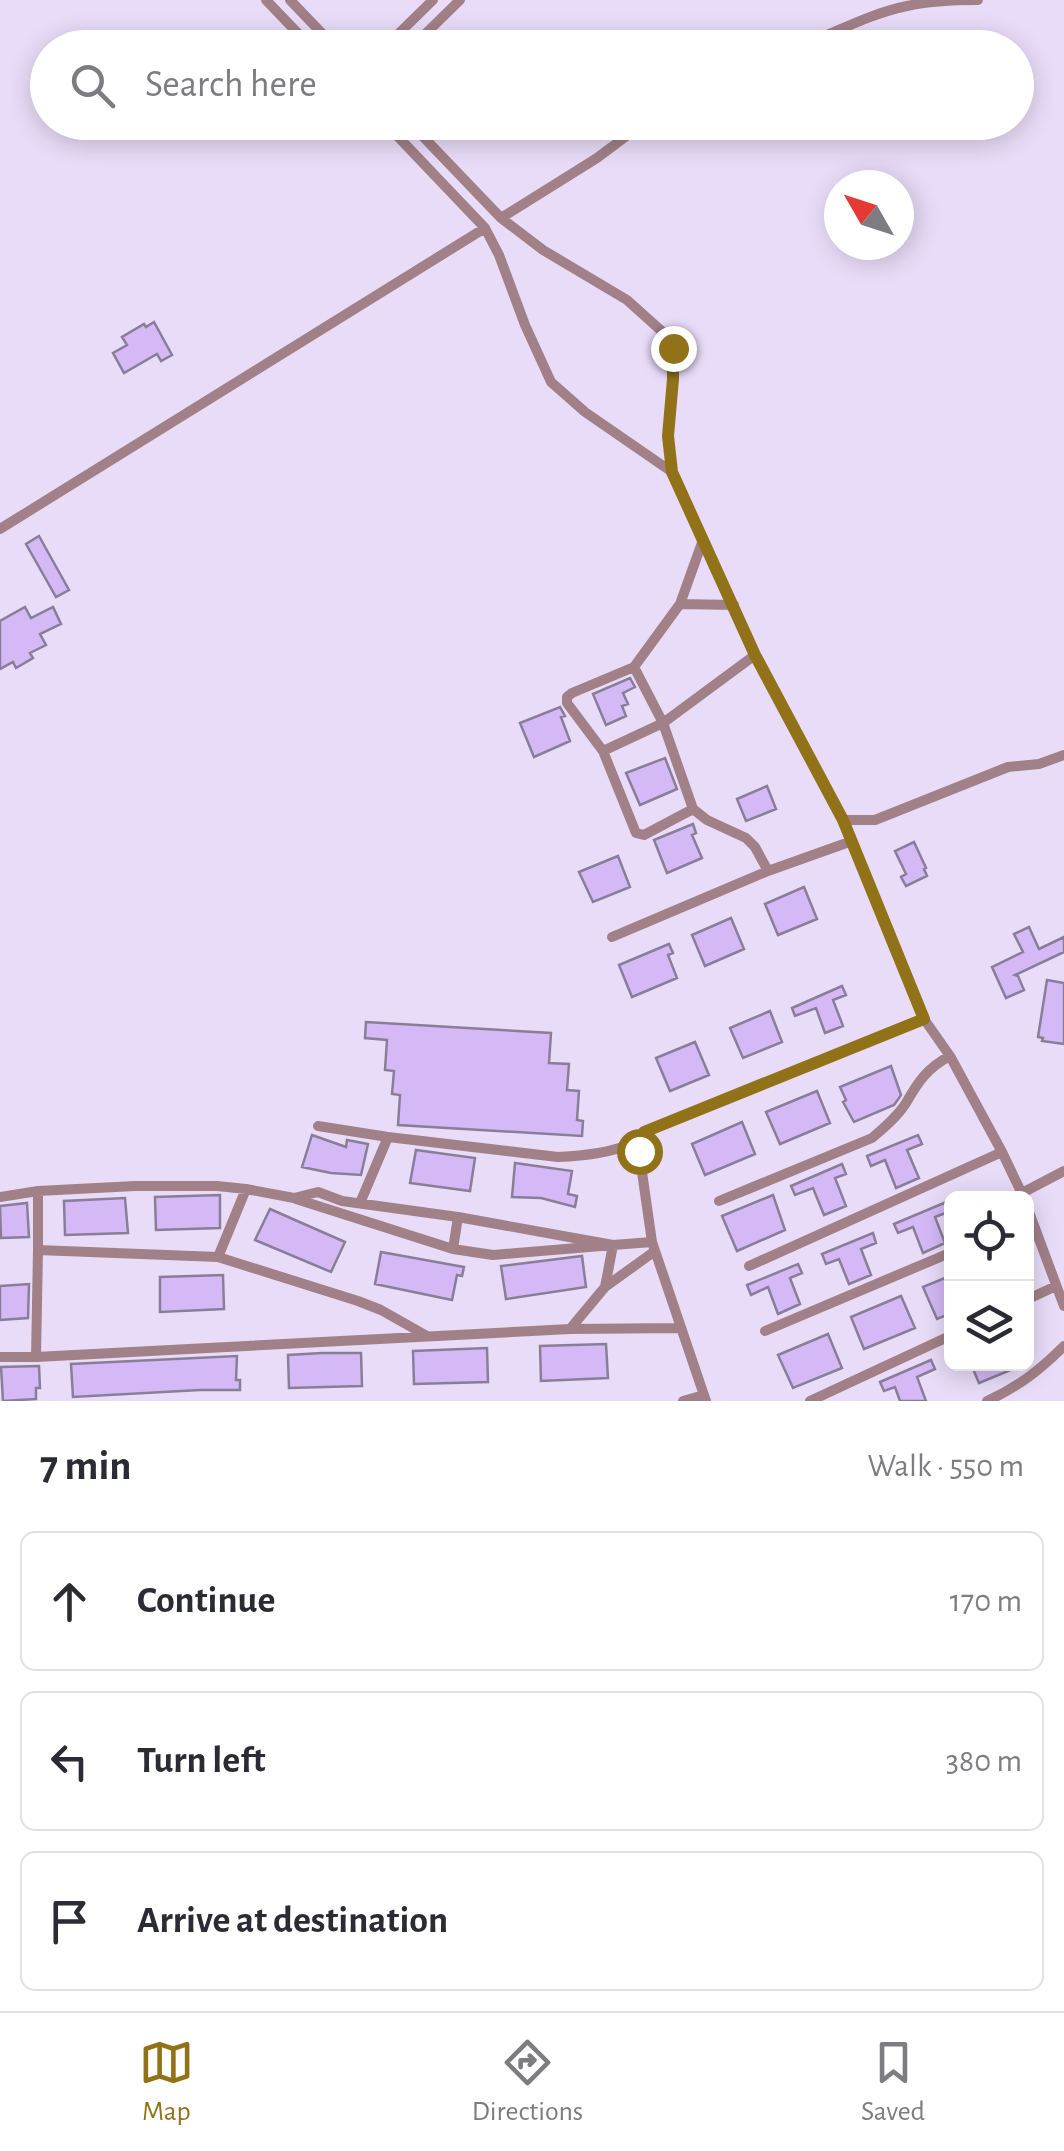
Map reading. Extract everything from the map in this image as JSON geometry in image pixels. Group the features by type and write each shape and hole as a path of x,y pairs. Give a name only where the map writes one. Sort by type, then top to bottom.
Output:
{"street":[{"path":"266,0 295,30"},
{"path":"290,0 319,30"},
{"path":"402,30 433,0"},
{"path":"429,30 460,0"},
{"path":"838,30 904,6 978,0"},
{"path":"401,140 485,228 551,382 585,412 672,472"},
{"path":"426,140 502,218 543,250 627,300 666,335 673,348 668,436 672,472 755,655 843,820 924,1019 950,1056 1020,1191"},
{"path":"502,218 621,140"},
{"path":"0,528 485,228"},
{"path":"693,809 644,835 636,833 603,751 567,703 567,697 634,667 680,604 703,540"},
{"path":"680,604 734,605"},
{"path":"603,751 663,723 755,655"},
{"path":"634,667 663,723 693,809 746,838 768,871"},
{"path":"843,820 875,820 1008,767 1039,764 1064,755"},
{"path":"612,937 768,871 852,841"},
{"path":"683,1401 705,1398 653,1247 633,1148 644,1132 924,1019"},
{"path":"719,1201 872,1138 906,1104 912,1089 926,1074 950,1056"},
{"path":"318,1126 558,1156 633,1148"},
{"path":"360,1203 388,1137"},
{"path":"748,1266 1002,1152"},
{"path":"1034,1192 1064,1171"},
{"path":"0,1197 135,1186 218,1186 294,1198 453,1249 493,1255 613,1245"},
{"path":"218,1257 246,1189"},
{"path":"36,1357 38,1192"},
{"path":"294,1198 318,1192 342,1200 613,1245 653,1247"},
{"path":"453,1249 458,1217"},
{"path":"1034,1231 1064,1306"},
{"path":"605,1287 613,1245"},
{"path":"570,1329 605,1287 653,1247"},
{"path":"38,1250 218,1257 370,1306 428,1336"},
{"path":"765,1331 944,1255"},
{"path":"1034,1296 1056,1286"},
{"path":"0,1357 570,1329 681,1328"},
{"path":"810,1401 944,1339"},
{"path":"987,1401 1036,1373 1064,1346"}],"building":[{"path":"154,322 172,355 161,361 157,354 124,373 113,353 127,345 122,337"},
{"path":"39,536 69,590 56,597 26,544"},
{"path":"25,607 31,618 53,607 61,624 40,634 46,645 30,653 33,658 16,668 13,662 0,669 0,621"},
{"path":"630,678 635,687 623,693 628,704 622,706 626,716 606,725 593,694"},
{"path":"560,707 570,741 534,757 520,723"},
{"path":"665,758 677,789 640,805 626,773"},
{"path":"767,786 776,809 746,821 737,799"},
{"path":"693,824 696,833 692,835 702,858 667,873 654,840"},
{"path":"914,842 927,876 906,886 901,877 906,874 895,851"},
{"path":"618,856 630,887 593,902 579,872"},
{"path":"804,887 817,919 778,935 765,904"},
{"path":"731,918 744,949 705,966 692,935"},
{"path":"1029,927 1039,949 1064,937 1064,952 1015,975 1024,990 1006,998 992,967 1023,952 1014,934"},
{"path":"669,944 673,953 668,955 677,978 632,997 619,965"},
{"path":"1047,980 1064,983 1064,1044 1038,1037"},
{"path":"842,986 846,995 833,1000 843,1026 825,1033 816,1008 795,1016 792,1008"},
{"path":"770,1011 782,1042 743,1058 730,1028"},
{"path":"366,1022 551,1033 549,1063 569,1064 567,1090 579,1091 577,1120 583,1121 582,1136 398,1125 400,1095 392,1094 394,1071 385,1070 387,1040 365,1038"},
{"path":"695,1042 709,1075 670,1091 656,1058"},
{"path":"891,1066 901,1095 894,1105 854,1122 840,1087"},
{"path":"817,1091 830,1123 780,1144 766,1112"},
{"path":"742,1122 755,1154 705,1175 692,1144"},
{"path":"312,1135 346,1147 347,1140 368,1144 361,1175 302,1167"},
{"path":"918,1135 922,1144 907,1150 919,1178 896,1188 885,1160 871,1166 867,1156"},
{"path":"416,1150 475,1158 470,1191 410,1183"},
{"path":"515,1163 572,1171 568,1194 577,1196 575,1207 541,1198 512,1197"},
{"path":"842,1164 846,1174 835,1178 846,1206 824,1215 813,1188 795,1195 791,1186"},
{"path":"220,1195 220,1228 156,1230 155,1197"},
{"path":"773,1195 785,1230 737,1251 722,1216"},
{"path":"125,1198 128,1233 65,1235 64,1201"},
{"path":"27,1203 29,1237 1,1238 0,1206"},
{"path":"944,1203 944,1214 935,1217 944,1243 923,1253 913,1227 898,1233 894,1224"},
{"path":"270,1209 345,1242 331,1272 255,1240"},
{"path":"873,1233 876,1243 861,1249 871,1275 849,1284 839,1259 826,1264 822,1254"},
{"path":"381,1252 464,1267 462,1276 457,1275 452,1300 375,1284"},
{"path":"582,1256 586,1287 506,1299 501,1266"},
{"path":"798,1264 802,1273 790,1278 800,1304 778,1314 768,1287 751,1295 747,1285"},
{"path":"223,1275 224,1309 160,1312 160,1277"},
{"path":"944,1278 944,1316 937,1319 923,1287"},
{"path":"29,1284 28,1318 0,1320 0,1286"},
{"path":"901,1296 915,1328 864,1349 851,1317"},
{"path":"828,1334 842,1368 793,1388 778,1355"},
{"path":"606,1344 608,1378 541,1381 540,1346"},
{"path":"487,1348 488,1382 414,1384 413,1351"},
{"path":"361,1353 362,1386 289,1388 288,1355"},
{"path":"237,1356 236,1380 240,1380 240,1390 73,1397 71,1364"},
{"path":"931,1360 935,1369 917,1377 926,1401 900,1401 895,1387 884,1391 880,1382"},
{"path":"39,1366 36,1399 3,1401 1,1367"},
{"path":"974,1371 1008,1371 979,1383"}],"route":[{"path":"639,1151 644,1132 924,1019 843,820 755,655 672,472 668,436 673,348"}]}
